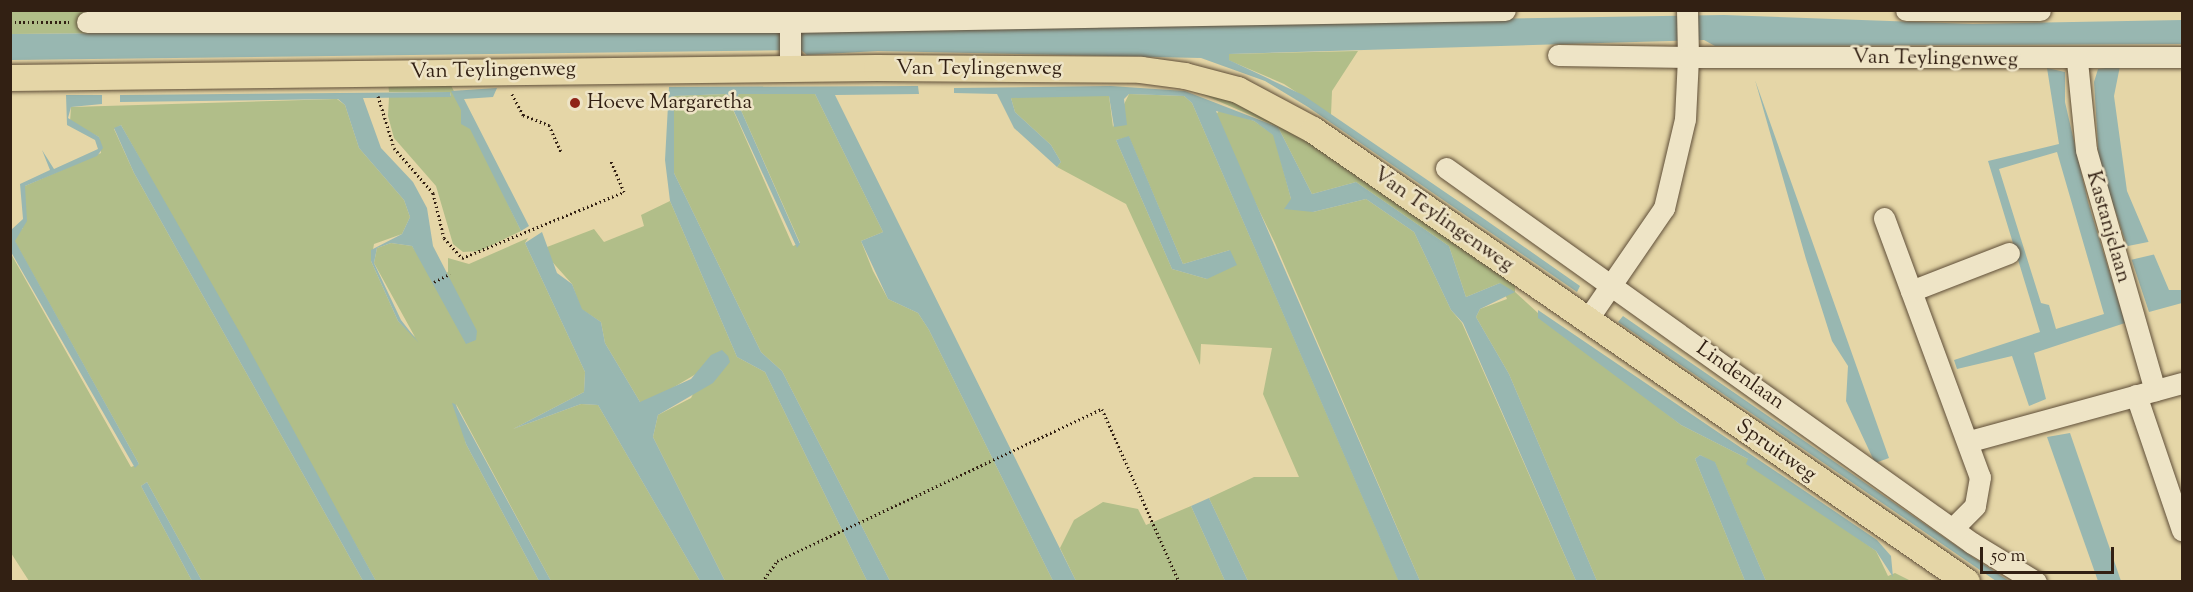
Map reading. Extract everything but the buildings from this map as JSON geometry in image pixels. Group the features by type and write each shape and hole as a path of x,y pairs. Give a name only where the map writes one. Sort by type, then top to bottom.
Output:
{"main road":[{"name":"Van Teylingenweg","path":"10,78 790,65 1141,70 1238,90 1313,130 1587,320"},
{"name":"Spruitweg","path":"1587,320 1967,582"}],"street":[{"path":"87,22 647,21 790,24 1505,10"},
{"path":"1906,10 2040,10"},
{"path":"1587,320 1665,208 1685,119 1687,13"},
{"path":"790,24 790,65"},
{"name":"Van Teylingenweg","path":"1558,54 1688,50 2077,61 2182,57"},
{"name":"Kastanjelaan","path":"2077,61 2086,150 2182,530"},
{"name":"Lindenlaan","path":"1446,168 1954,527 2036,582"},
{"path":"1884,218 1970,441 1980,477 1975,506 1954,527"},
{"path":"1911,291 2009,253"},
{"path":"1970,441 2182,382"}],"path":[{"path":"10,22 87,22"},
{"path":"512,69 511,93 523,115 549,125 561,153"},
{"path":"379,101 394,148 433,193 444,238 462,258 624,192 611,161"},
{"path":"434,282 450,274"},
{"path":"762,582 777,561 862,519 1102,409 1179,582"}],"green space":[{"path":"10,11 108,11 109,17 102,33 11,34"},
{"path":"1358,51 1332,91 1331,115 1284,84 1228,60 1229,54"},
{"path":"449,81 521,231 480,251 463,252 453,244 436,186 394,138 388,116 389,97 451,96 450,92 389,92 388,82"},
{"path":"1186,87 1227,98 1300,135 1515,282 1515,292 1538,313 1681,425 1748,459 1876,551 1888,576 1895,573 1911,581 1766,581 1715,463 1700,455 1695,459 1745,581 1597,581 1509,374 1476,317 1480,309 1507,299 1500,283 1466,297 1449,246 1356,182 1312,194 1278,127"},
{"path":"1019,93 1109,96 1113,127 1129,94 1184,96 1192,103 1399,581 1248,581 1209,498 1254,477 1299,477 1263,394 1272,348 1201,344 1200,365 1126,204 1057,167 1061,162 1051,145 1015,112 1011,98","holes":["1129,137 1183,264 1230,250 1207,279 1172,269 1116,140"]},
{"path":"726,94 793,246 800,243 736,99 739,94 815,94 883,232 861,241 873,271 888,299 918,313 929,330 1053,581 890,581 782,371 761,352 674,173 674,96"},
{"path":"337,99 345,105 359,148 404,200 410,217 402,234 374,244 371,261 398,321 415,337 374,263 377,248 391,243 412,246 434,279 448,272 448,258 469,264 528,238 525,243 585,372 584,392 513,429 581,404 598,405 700,581 551,581 456,404 466,444 539,581 376,581 121,125 114,129 134,173 363,581 202,581 147,482 141,486 192,581 29,581 11,553 10,252 131,467 139,464 15,242 15,234 23,228 25,186 101,153 99,137 70,122 71,107"},
{"path":"1220,109 1254,121 1274,135 1291,199 1313,212 1366,199 1414,232 1451,310 1462,323 1576,581 1420,581 1275,243 1214,118"},
{"path":"670,201 737,357 765,372 867,581 725,581 653,437 658,415 691,398 706,368 649,402 640,402 605,343 601,322 581,309 572,284 547,256 547,247 594,229 604,242 644,226 641,215"},
{"path":"1103,502 1138,509 1146,525 1191,506 1225,581 1076,581 1060,548 1074,520"}],"water":[{"path":"596,10 782,11 642,15 878,29 1724,15 1973,24 2182,20 2182,44 1715,46 1704,40 1229,54 1229,60 1303,95 1480,216 1580,286 1577,292 1308,107 1265,81 1201,58 878,51 807,55 801,50 11,60 10,34 223,32 616,15"},
{"path":"2120,66 2114,96 2127,191 2169,290 2182,290 2182,303 2149,312 2099,162 2094,82 2098,69"},
{"path":"2047,68 2065,72 2065,102 2088,202 2125,323 2034,353 2046,399 2029,406 2012,356 1957,369 1954,360 2040,332 1988,161 2059,144","holes":["2057,152 2104,314 2056,329 2049,305 2041,303 1999,169"]},
{"path":"1755,80 1889,458 1875,463 1846,401 1848,366 1832,341"},
{"path":"918,86 919,94 835,95 1076,581 1053,581 929,330 918,313 888,299 861,241 883,232 815,94 739,94 736,99 800,244 797,248 726,94 674,96 674,173 761,352 782,371 890,581 867,581 765,372 737,357 670,201 665,160 669,87"},
{"path":"1111,86 1185,91 1278,127 1312,194 1356,182 1449,246 1466,297 1500,283 1515,292 1480,309 1476,317 1509,374 1597,581 1576,581 1463,323 1451,310 1414,232 1366,199 1313,212 1284,209 1291,199 1273,135 1254,121 1216,111 1420,581 1399,582 1192,103 1184,96 1129,94 1124,99 1127,125 1114,127 1109,96 1011,98 1015,112 1051,145 1061,162 1057,167 1014,128 997,94 954,93 954,88"},
{"path":"497,88 493,97 464,99 529,226 521,231 470,129 461,124 461,110 451,91"},
{"path":"450,92 451,97 363,98 381,148 413,182 427,208 433,246 477,331 476,340 466,344 412,246 391,243 377,248 374,263 401,320 419,343 398,321 371,261 371,250 402,234 410,217 404,200 359,148 345,105 338,99 120,102 120,95"},
{"path":"66,95 102,95 102,104 71,107 68,118 99,137 103,148 97,156 25,186 27,221 15,241 139,464 135,468 11,252 11,230 23,219 20,184 50,170 42,150 54,169 98,149 95,140 67,125"},
{"path":"121,125 243,338 376,581 363,581 134,173 114,128"},
{"path":"1129,136 1183,264 1230,250 1237,265 1207,279 1172,269 1116,140"},
{"path":"542,232 557,273 572,284 582,309 601,322 605,343 640,402 691,379 711,355 722,350 728,356 730,362 713,383 658,415 653,437 725,581 700,581 598,405 581,404 513,429 584,392 585,372 525,243"},
{"path":"1538,310 1877,540 1891,556 1893,577 1876,551 1746,464 1748,459 1681,425 1538,318"},
{"path":"1623,316 2009,581 1996,581 1618,322"},
{"path":"452,403 455,404 551,581 539,581 466,444"},
{"path":"2070,433 2121,581 2098,581 2047,437"},
{"path":"1700,455 1715,462 1766,581 1745,581 1695,459"},
{"path":"147,482 202,581 192,581 141,486"},
{"path":"1209,498 1248,581 1225,581 1191,506"}],"pier":[{"path":"2153,241 2156,254 2126,261 2123,247"}],"place":[{"name":"Hoeve Margaretha","path":"575,103"}]}
